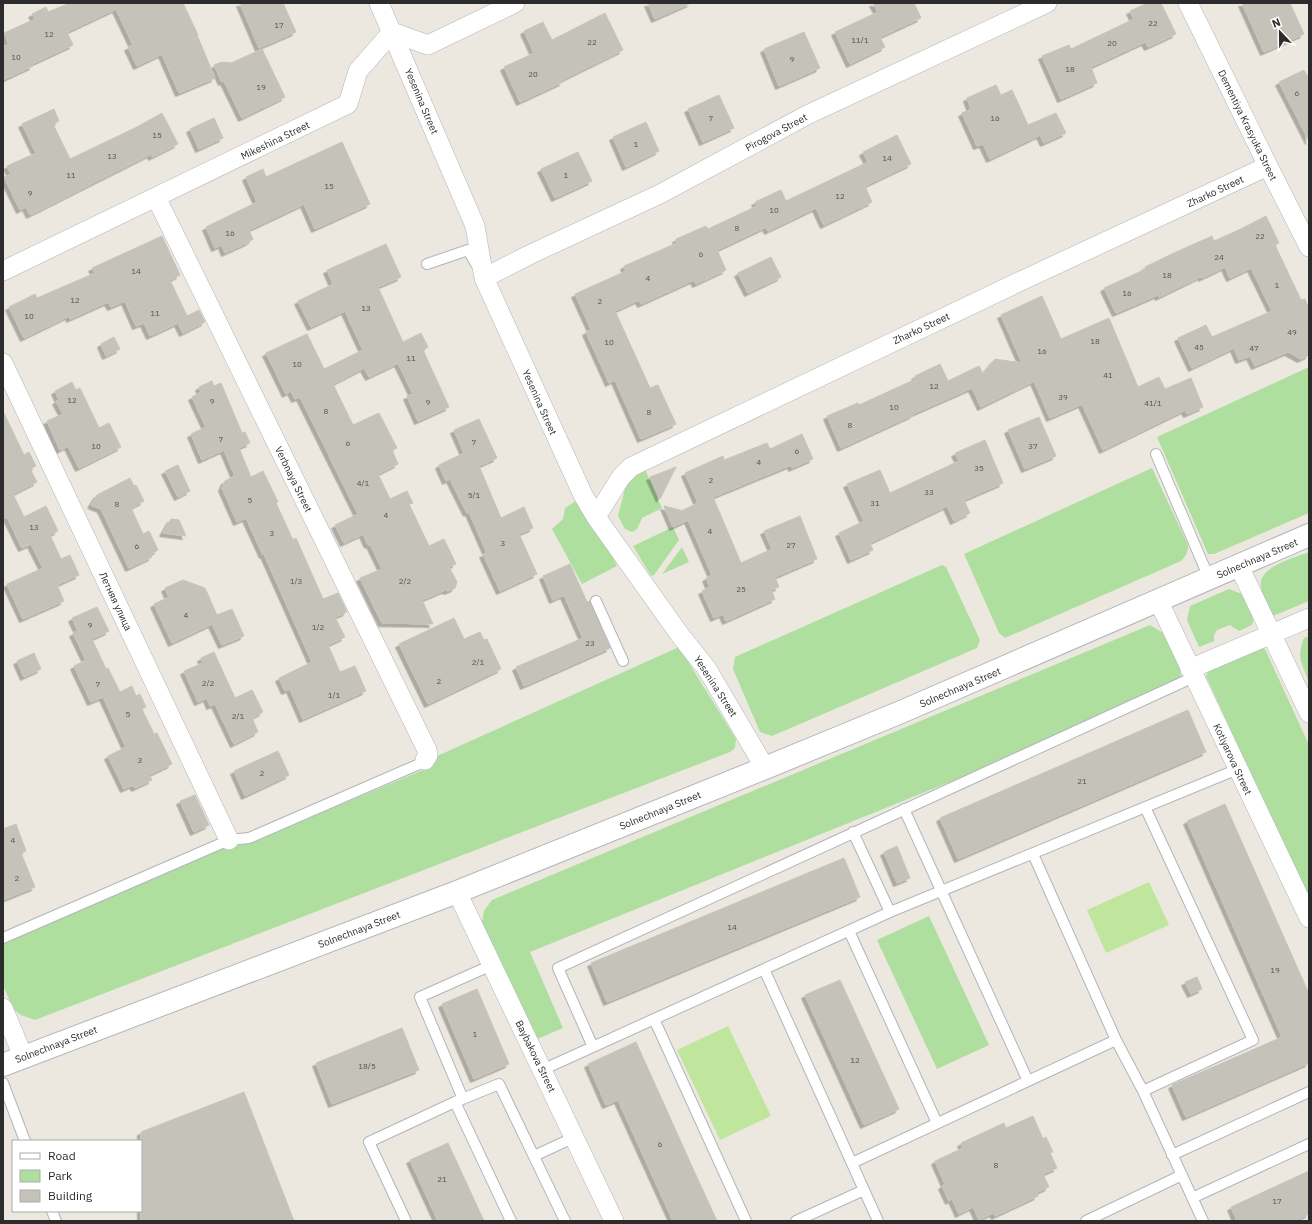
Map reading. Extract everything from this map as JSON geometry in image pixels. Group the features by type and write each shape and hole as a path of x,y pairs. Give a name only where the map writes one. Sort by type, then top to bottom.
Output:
{"main road":[{"name":"Solnechnaya Street","path":"3,1065 23,1056 457,892 765,768 901,712 1309,535"}],"street":[{"name":"Yesenina Street","path":"379,3 475,226 484,278 583,495 596,517 680,635 707,669 765,768"},
{"path":"392,32 428,45 515,3"},
{"name":"Pirogova Street","path":"484,278 660,194 807,115 1047,3"},
{"name":"Dementiya Krasyuka Street","path":"1188,3 1309,247"},
{"name":"Mikeshina Street","path":"3,271 348,104 358,71 392,32"},
{"name":"Zharko Street","path":"596,517 630,467 1023,280 1268,166"},
{"name":"Verbnaya Street","path":"156,197 427,750 428,755 425,760"},
{"name":"Летняя улица","path":"3,362 229,840"},
{"path":"1239,566 1309,713"},
{"name":"Kotlyarova Street","path":"1158,600 1309,918"},
{"path":"1192,673 1272,634 1309,618"},
{"name":"Baybakova Street","path":"457,892 614,1221"},
{"path":"3,1008 23,1056"}],"lane":[{"path":"427,264 468,250 484,278"},
{"path":"1156,454 1209,578"},
{"path":"596,601 623,661"},
{"path":"593,1047 558,968 904,809 1192,673"},
{"path":"3,938 229,840 249,838 417,765 425,760"},
{"path":"542,1070 890,912 1238,769"},
{"path":"1143,1091 1253,1040 1145,807"},
{"path":"904,809 1028,1081"},
{"path":"854,832 890,912"},
{"path":"1033,854 1116,1040 1143,1091 1203,1221"},
{"path":"849,931 937,1123"},
{"path":"492,965 420,997 459,1100 511,1221"},
{"path":"764,969 878,1221"},
{"path":"654,1019 746,1221"},
{"path":"852,1163 1116,1040"},
{"path":"3,1083 24,1140"},
{"path":"406,1221 369,1142 459,1100 499,1084 565,1221"},
{"path":"1172,1154 1309,1092"},
{"path":"534,1156 575,1138"},
{"path":"1192,1198 1309,1144"},
{"path":"1086,1221 1182,1175"},
{"path":"796,1221 864,1190"}],"green space":[{"path":"1309,367 1309,513 1214,554 1208,554 1157,437"},
{"path":"644,467 662,508 642,518 637,529 632,532 625,529 618,516 626,485"},
{"path":"1152,468 1188,545 1187,552 1183,559 1005,638 999,633 964,554"},
{"path":"576,501 588,506 617,566 582,584 552,529 563,519 565,508"},
{"path":"673,527 679,540 654,575 651,576 633,546"},
{"path":"682,547 689,562 662,574"},
{"path":"1309,552 1309,601 1273,616 1264,598 1261,580 1270,569 1278,564"},
{"path":"942,565 946,567 980,640 977,648 772,736 760,732 733,669 735,657"},
{"path":"1229,589 1242,594 1254,619 1252,625 1239,631 1230,625 1217,630 1214,635 1214,641 1199,647 1187,620 1190,606"},
{"path":"1150,625 1165,634 1180,667 1181,678 1172,692 530,952 563,1028 535,1040 481,927 484,911 492,900"},
{"path":"1309,636 1309,682 1302,665 1300,650 1304,638"},
{"path":"679,647 736,739 735,748 730,752 35,1020 21,1015 13,1009 3,985 3,943 236,843 249,843 423,770 435,757"},
{"path":"1260,647 1265,649 1309,745 1309,901 1206,676 1210,668"},
{"path":"1149,882 1169,925 1106,953 1087,910"},
{"path":"929,916 989,1045 937,1069 877,940"},
{"path":"728,1026 771,1116 720,1140 677,1050"}],"building":[{"path":"70,3 183,3 198,35 215,78 179,93 162,54 137,66 128,47 133,45 116,9 67,32 73,45 32,64 33,66 3,80 3,47 9,44 4,33 35,19 32,14 46,7 48,12"},
{"path":"240,3 283,3 296,32 259,48"},
{"path":"648,3 691,3 655,19"},
{"path":"873,3 914,3 921,18 880,37 885,47 850,64 835,32 878,12"},
{"path":"1148,3 1161,3 1176,34 1148,47 1145,42 1091,67 1097,83 1061,99 1042,56 1069,45 1071,49 1134,19 1130,11"},
{"path":"1242,3 1290,3 1304,34 1264,52"},
{"path":"605,13 623,50 562,80 563,82 520,102 504,67 534,53 524,31 543,22 552,40"},
{"path":"804,32 820,68 779,86 764,49"},
{"path":"262,49 285,97 242,118 224,81 222,82 214,65 222,62 231,63"},
{"path":"1304,70 1309,79 1309,141 1279,82"},
{"path":"996,85 1001,95 1012,90 1028,125 1056,113 1066,133 1044,143 1040,135 990,159 983,144 977,146 962,113 971,109 967,98"},
{"path":"719,95 734,128 703,142 688,109"},
{"path":"54,109 59,121 53,124 70,159 137,127 162,113 178,144 152,157 151,154 30,215 26,207 20,210 4,177 11,174 7,166 36,153 22,124"},
{"path":"214,118 223,138 199,149 190,129"},
{"path":"646,122 659,151 626,167 613,137"},
{"path":"897,135 911,164 865,186 872,202 824,225 816,208 768,231 766,227 717,250 726,270 696,284 694,280 641,304 639,300 615,311 650,388 658,385 676,424 641,439 615,380 609,383 586,332 591,329 575,294 626,271 624,266 677,243 676,239 706,226 708,229 757,206 755,202 781,190 786,201 868,162 863,152"},
{"path":"342,142 370,204 315,229 304,204 249,230 253,239 249,242 225,253 222,245 215,248 206,227 257,202 246,177 263,169 266,177"},
{"path":"578,152 592,181 555,198 541,169"},
{"path":"1266,216 1279,243 1275,245 1301,300 1305,299 1309,309 1309,355 1301,359 1288,352 1255,366 1250,356 1239,360 1234,348 1192,368 1178,338 1206,325 1212,337 1272,311 1251,268 1230,278 1225,267 1202,278 1202,276 1159,297 1158,295 1116,313 1104,288 1212,236 1214,241"},
{"path":"162,236 180,275 170,280 187,316 199,310 205,322 183,333 178,323 150,336 144,323 136,326 125,301 111,307 108,302 70,319 69,316 24,338 9,307 35,294 37,298 95,273 92,268"},
{"path":"386,244 401,277 378,287 403,342 421,333 428,347 423,350 449,407 418,421 407,396 413,394 398,363 369,377 364,368 333,384 353,425 379,413 397,448 392,450 398,464 378,474 390,499 407,491 413,503 409,504 429,546 444,539 456,564 449,567 457,582 455,588 448,591 445,590 422,600 433,624 382,623 360,578 382,569 370,544 368,545 363,534 344,543 335,525 358,514 300,397 295,399 291,391 286,394 266,353 307,334 324,369 363,350 345,311 311,327 298,301 333,284 327,270"},
{"path":"771,257 781,277 748,293 738,273"},
{"path":"1042,296 1061,339 1109,318 1138,387 1159,377 1165,389 1191,378 1203,407 1187,414 1185,410 1103,450 1082,404 1050,418 1034,381 981,407 972,388 841,448 827,416 858,403 859,405 916,379 915,376 940,364 948,381 979,366 983,374 995,359 1022,363 1001,315"},
{"path":"114,337 120,349 106,356 101,344"},
{"path":"212,381 214,386 221,383 242,433 245,432 250,443 239,448 251,477 263,471 278,502 276,503 293,540 296,538 323,599 338,593 347,612 335,617 345,637 328,645 340,672 355,666 366,691 303,719 290,689 285,691 279,678 312,662 264,554 263,555 246,518 237,522 222,488 225,481 235,476 224,450 202,460 191,434 206,427 192,397 201,392 199,387"},
{"path":"72,382 76,390 80,388 99,428 109,423 121,447 79,468 68,446 60,450 47,421 63,414 56,401 59,400 55,391"},
{"path":"3,411 24,455 29,452 36,466 30,469 37,482 13,494 24,517 46,506 58,531 50,535 61,559 70,555 79,575 57,585 64,601 23,619 7,584 43,568 31,544 22,548 7,517 3,519"},
{"path":"1039,417 1056,456 1025,469 1008,430"},
{"path":"479,419 497,458 479,466 501,518 524,507 533,528 519,534 537,574 500,591 483,554 487,553 469,512 467,513 450,479 446,481 439,465 464,453 454,430"},
{"path":"802,434 813,459 792,468 791,465 713,497 741,563 772,549 764,531 800,516 817,559 775,577 779,587 771,590 775,599 726,621 723,614 714,618 702,591 710,587 706,578 712,575 688,520 673,527 664,506 684,511 683,510 698,503 685,473 723,456 724,460 767,443 770,449"},
{"path":"985,440 1003,483 964,500 970,513 954,521 947,506 870,543 873,550 851,560 839,533 864,521 847,484 880,470 890,493 959,461 955,453"},
{"path":"178,465 190,491 178,497 165,471"},
{"path":"676,467 660,499 650,477"},
{"path":"130,478 134,486 136,485 144,501 131,508 143,534 149,531 158,550 151,554 152,557 129,568 101,509 91,505 97,495"},
{"path":"171,519 179,520 186,536 163,533"},
{"path":"570,564 587,602 590,601 610,648 524,686 516,667 583,638 564,595 553,600 543,576"},
{"path":"183,580 205,588 217,615 232,609 244,636 222,645 212,624 172,643 154,604 169,597 165,588"},
{"path":"97,607 109,631 92,639 106,669 108,668 120,692 132,686 136,696 140,694 146,707 142,709 154,734 157,733 172,764 149,775 152,780 135,788 133,785 124,789 108,756 126,747 103,697 91,702 74,666 86,660 73,633 78,631 72,618"},
{"path":"454,618 464,639 480,632 484,640 487,639 501,669 428,704 399,644"},
{"path":"214,652 235,698 252,690 263,712 252,718 258,732 234,744 215,704 210,706 207,698 198,702 184,671 203,663 201,658"},
{"path":"34,653 41,669 24,677 17,661"},
{"path":"1188,710 1206,752 958,859 940,818"},
{"path":"278,751 289,775 245,796 234,771"},
{"path":"195,795 209,825 194,832 180,801"},
{"path":"1225,804 1309,994 1309,1063 1186,1117 1172,1085 1282,1037 1187,821"},
{"path":"16,824 26,851 21,853 35,887 3,900 3,829"},
{"path":"897,846 910,878 897,883 884,852"},
{"path":"844,858 860,897 607,1002 591,963"},
{"path":"1197,977 1202,989 1191,994 1185,982"},
{"path":"840,980 899,1109 864,1125 805,995"},
{"path":"477,989 509,1064 474,1079 442,1004"},
{"path":"402,1028 419,1070 332,1104 316,1063"},
{"path":"636,1042 717,1221 673,1221 618,1100 606,1105 588,1064"},
{"path":"244,1092 294,1221 141,1221 141,1132"},
{"path":"1033,1116 1043,1139 1046,1137 1053,1152 1050,1153 1057,1168 1043,1174 1049,1187 1036,1193 1038,1196 995,1216 993,1213 979,1220 973,1207 959,1214 952,1199 949,1201 942,1186 945,1184 935,1161 963,1148 961,1143 1004,1123 1006,1128"},
{"path":"448,1143 484,1221 438,1221 410,1160"},
{"path":"1309,1171 1309,1214 1293,1221 1237,1221 1231,1207"}]}
